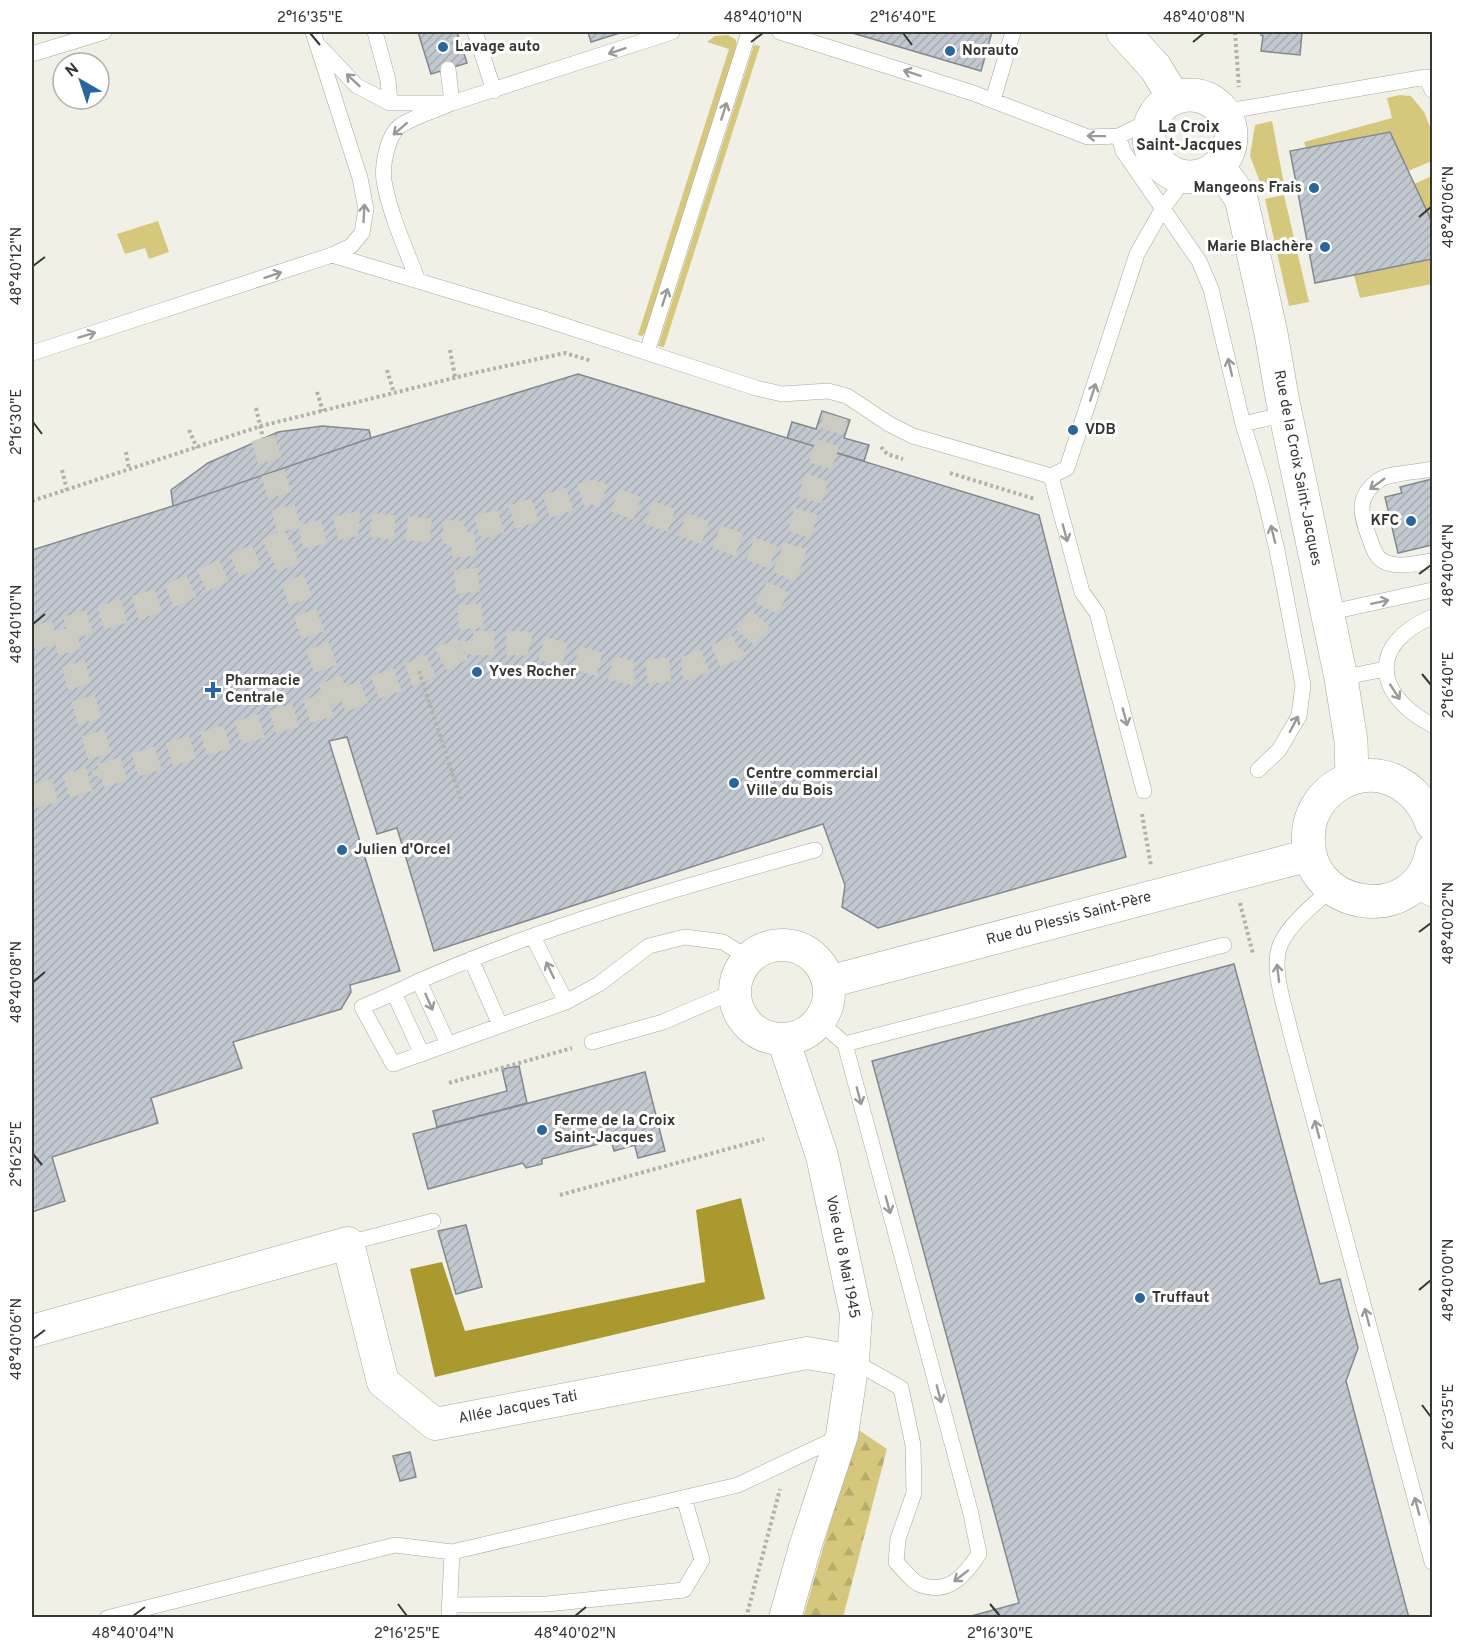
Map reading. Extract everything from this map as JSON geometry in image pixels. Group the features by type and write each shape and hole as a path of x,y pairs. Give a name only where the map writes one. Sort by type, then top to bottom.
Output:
{"street":[{"path":"1123,32 1155,67 1174,98"},
{"path":"1191,94 1231,109 1230,142 1218,166 1199,175 1186,177 1168,171 1154,157 1149,139 1151,120 1160,107 1174,98 1191,94"},
{"name":"Rue de la Croix Saint-Jacques","path":"1218,166 1241,198 1271,333 1341,678 1351,741 1352,778"},
{"path":"1426,877 1398,896 1371,902 1357,901 1343,896 1322,879 1310,855 1308,839 1310,823 1325,795 1352,778 1370,776 1403,784 1416,795 1431,815"},
{"name":"Rue du Plessis Saint-Père","path":"828,982 1310,855"},
{"path":"785,945 800,949 818,962 828,982 829,996 826,1009 819,1021 797,1037 783,1039 768,1037 755,1031 744,1020 737,1006 735,991 738,977 745,963 756,953 770,947 785,945"},
{"name":"Voie du 8 Mai 1945","path":"783,1039 822,1156 856,1314 853,1361 842,1436 805,1547 785,1617"},
{"path":"32,1331 348,1243"},
{"name":"Allée Jacques Tati","path":"348,1243 383,1382 435,1424 807,1353 853,1361"}],"lane":[{"path":"32,54 104,32"},
{"path":"375,32 388,80 390,103"},
{"path":"475,32 494,91"},
{"path":"418,281 384,179 386,157 391,139 400,126 452,103 672,32"},
{"path":"648,352 749,32"},
{"path":"780,32 993,100 1088,137 1119,136 1151,120"},
{"path":"993,100 1013,32"},
{"path":"315,38 357,86 390,103 452,103"},
{"path":"32,353 332,255 351,246 362,233 366,209 360,178 315,38"},
{"path":"448,69 452,103"},
{"path":"1231,109 1426,77 1432,90"},
{"path":"1119,136 1123,151 1200,261 1211,290 1243,424 1261,483 1277,550 1304,685 1299,716 1280,750 1258,770"},
{"path":"332,255 773,392 782,394 828,391 847,396 889,424 913,436 1050,476 1067,468 1137,254 1163,208 1186,177"},
{"path":"1243,424 1286,414"},
{"path":"1432,469 1381,478 1370,487 1363,499 1361,513 1374,550 1381,560 1410,565 1432,561"},
{"path":"1050,476 1082,592 1097,612 1144,790"},
{"path":"1327,613 1432,590"},
{"path":"1432,617 1413,626 1398,640 1388,655 1385,669 1393,694 1432,725"},
{"path":"1341,678 1385,669"},
{"path":"750,959 723,942 686,937 649,946 599,984 566,1002 393,1064 362,1007 471,958 657,894 815,850"},
{"path":"1332,888 1302,915 1281,944 1277,965 1281,992 1432,1562"},
{"path":"533,937 566,1002"},
{"path":"844,1044 1224,945"},
{"path":"471,958 500,1026"},
{"path":"419,981 448,1044"},
{"path":"592,1042 663,1022 735,991"},
{"path":"394,993 422,1054"},
{"path":"819,1021 844,1044 971,1514 979,1554 964,1577 941,1588 919,1585 896,1562 898,1539 914,1493 913,1445 902,1388 853,1361"},
{"path":"348,1243 433,1221"},
{"path":"107,1617 395,1545 452,1552 738,1485 842,1436"},
{"path":"452,1552 449,1611 684,1590 702,1560 684,1498"}],"path":[{"path":"1231,109 1235,32"},
{"path":"450,350 455,377"},
{"path":"32,501 261,426 455,377 565,353 600,364"},
{"path":"387,370 394,393"},
{"path":"317,392 323,411"},
{"path":"256,408 263,438"},
{"path":"189,430 197,448"},
{"path":"877,443 887,454 909,461"},
{"path":"126,452 129,470"},
{"path":"62,470 67,490"},
{"path":"943,471 1042,502"},
{"path":"419,670 461,800"},
{"path":"1142,812 1148,851"},
{"path":"449,1083 592,1042"},
{"path":"560,1195 764,1139"},
{"path":"746,1617 778,1503 786,1462"}],"green space":[{"path":"728,35 736,40 737,48 645,333 642,336 638,335 729,49 707,42 715,36"},
{"path":"754,45 760,46 664,347 658,346"},
{"path":"1400,95 1411,96 1424,112 1432,132 1432,161 1408,171 1390,132 1306,148 1304,142 1392,118 1387,98"},
{"path":"1272,121 1284,184 1263,190 1250,156 1255,125"},
{"path":"1432,176 1432,222 1414,184"},
{"path":"1284,195 1309,302 1289,306 1265,199"},
{"path":"158,221 169,252 149,259 145,248 125,254 117,234"},
{"path":"1432,259 1432,284 1360,298 1354,275"},
{"path":"857,1429 887,1449 843,1617 803,1618"}],"shaded area":[{"path":"741,1198 765,1299 435,1377 410,1269 442,1262 465,1331 705,1282 696,1210"}],"building":[{"name":"Lavage auto","path":"418,32 457,32 467,63 431,74"},
{"path":"588,32 620,32 620,33 591,42"},
{"name":"Norauto","path":"849,32 992,32 981,71"},
{"path":"1261,32 1302,32 1300,55 1261,51 1263,36"},
{"path":"1390,132 1432,222 1432,259 1315,283 1290,151"},
{"name":"Centre commercial Ville du Bois","path":"578,374 1039,515 1126,857 878,928 842,907 845,885 823,824 434,951 397,828 377,834 347,737 329,741 400,971 350,985 351,992 341,1009 233,1042 242,1068 151,1098 158,1123 52,1157 65,1201 32,1212 32,550 173,506 371,438"},
{"path":"822,411 850,420 844,438 869,445 864,461 787,438 792,422 816,429"},
{"path":"322,426 369,430 371,438 173,506 171,490 208,463 278,432"},
{"name":"KFC","path":"1432,479 1432,545 1398,553 1385,497 1402,493 1400,487"},
{"name":"Truffaut","path":"1234,964 1320,1284 1340,1279 1358,1348 1346,1381 1409,1618 964,1618 1019,1603 872,1061"},
{"path":"519,1066 527,1103 437,1127 433,1111 507,1091 502,1069"},
{"name":"Ferme de la Croix Saint-Jacques","path":"645,1072 665,1151 638,1158 632,1135 542,1159 542,1164 526,1168 523,1163 428,1189 413,1134"},
{"path":"632,1135 635,1145 614,1151 611,1140"},
{"path":"466,1225 482,1287 456,1294 438,1231"},
{"path":"410,1452 416,1477 400,1481 393,1456"}],"tunnel":[{"path":"32,639 163,599 292,539 356,524 462,533 592,492 790,563 836,416"},
{"path":"263,438 292,539"},
{"path":"462,533 473,643 523,643 631,673 687,668 737,647 764,614 790,563"},
{"path":"280,545 338,702"},
{"path":"63,629 105,774"},
{"path":"32,797 338,702 419,671 473,643"}],"place":[{"name":"Lavage auto","path":"443,47"},
{"name":"Norauto","path":"950,51"},
{"name":"Mangeons Frais","path":"1314,188"},
{"name":"Marie Blachère","path":"1325,247"},
{"name":"VDB","path":"1073,430"},
{"name":"KFC","path":"1411,521"},
{"name":"Yves Rocher","path":"477,672"},
{"name":"Pharmacie Centrale","path":"213,690"},
{"name":"Centre commercial Ville du Bois","path":"734,783"},
{"name":"Julien d'Orcel","path":"342,850"},
{"name":"Ferme de la Croix Saint-Jacques","path":"542,1130"},
{"name":"Truffaut","path":"1140,1298"}],"district":[{"name":"La Croix Saint-Jacques","path":"1189,137"}]}
